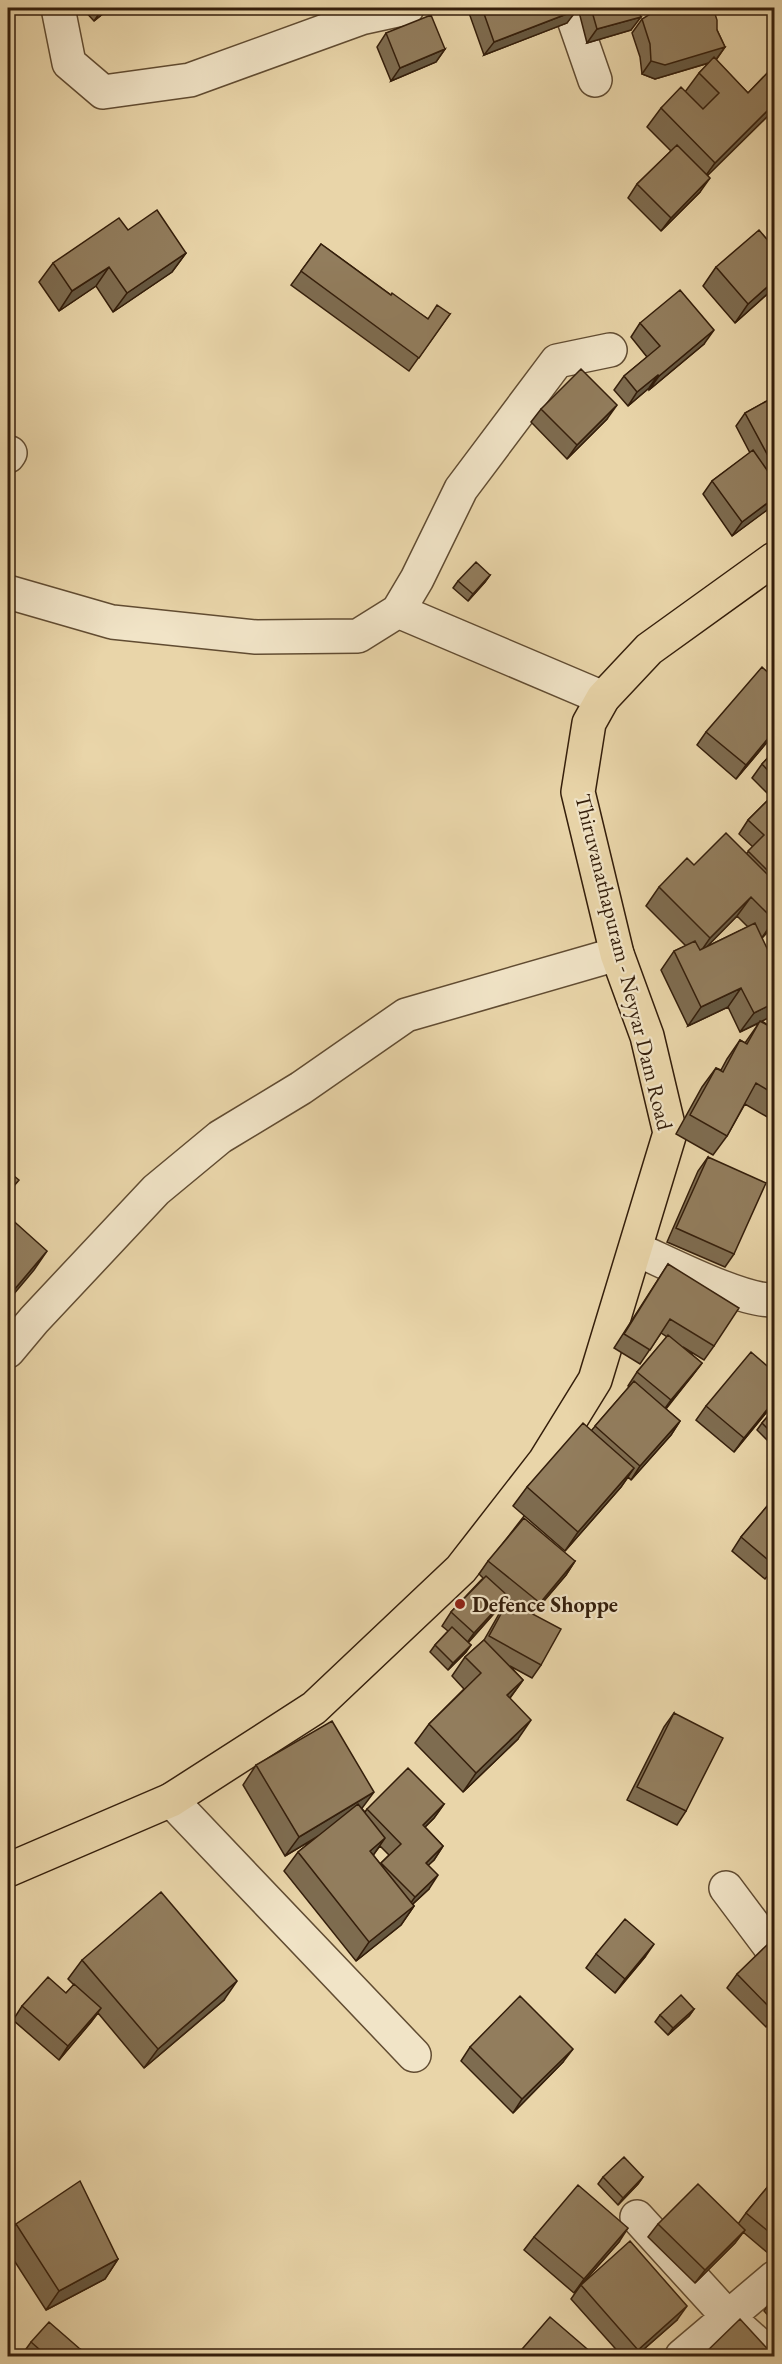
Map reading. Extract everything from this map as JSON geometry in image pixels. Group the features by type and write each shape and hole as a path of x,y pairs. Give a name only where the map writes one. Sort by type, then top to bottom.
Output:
{"main road":[{"name":"Thiruvanathapuram - Neyyar Dam Road","path":"8,1870 171,1800 314,1708 461,1569 545,1461 595,1380 670,1133 647,1036 617,954 578,792 589,723 603,698 649,649 774,559"}],"street":[{"path":"58,8 69,63 103,92 190,80 361,18 407,8"},
{"path":"570,8 595,80"},
{"path":"8,592 112,622 256,637 358,636 398,611 417,579 461,489 557,362 610,350"},
{"path":"398,611 603,698"},
{"path":"8,1352 34,1320 156,1190 220,1137 301,1088 406,1015 617,954"},
{"path":"636,1249 726,1288 764,1301 774,1300"},
{"path":"171,1800 414,2055"},
{"path":"726,1888 774,1952"},
{"path":"637,2217 729,2318 771,2356"},
{"path":"682,2356 774,2278"}],"building":[{"path":"482,8 576,8 577,10 494,42"},
{"path":"591,8 638,8 641,17 597,29"},
{"path":"668,8 713,8 717,30 725,47 665,65 651,61 650,44 642,19 655,11"},
{"path":"431,15 445,49 400,68 386,33"},
{"path":"714,57 748,93 774,66 774,104 715,163 661,108 681,87 703,109 719,93 699,73"},
{"path":"677,145 710,178 671,218 637,184"},
{"path":"157,210 186,253 127,293 109,267 72,291 53,263 119,218 128,230"},
{"path":"759,230 771,244 774,241 774,281 748,304 716,267"},
{"path":"321,244 428,319 437,305 450,314 419,358 301,271"},
{"path":"680,290 714,330 637,392 624,376 660,346 640,323"},
{"path":"581,369 617,405 577,445 541,409"},
{"path":"774,397 774,467 745,413"},
{"path":"753,450 774,480 774,498 742,522 712,481"},
{"path":"476,562 490,575 473,594 458,581"},
{"path":"762,667 774,678 774,731 746,765 706,732"},
{"path":"774,751 774,777 762,764"},
{"path":"774,794 774,877 748,851 764,835 748,820"},
{"path":"726,833 774,881 774,920 751,897 710,938 659,887 687,858 694,865"},
{"path":"755,923 774,963 774,1003 754,1013 741,988 701,1007 674,951 695,941 700,950"},
{"path":"760,1021 774,1029 774,1094 756,1083 727,1136 690,1115 716,1068 723,1072 740,1040 747,1044"},
{"path":"708,1157 766,1183 734,1254 676,1228"},
{"path":"8,1171 19,1180 8,1193"},
{"path":"8,1216 47,1251 8,1297"},
{"path":"668,1264 739,1308 714,1346 670,1319 650,1350 624,1334"},
{"path":"668,1335 702,1363 671,1400 637,1372"},
{"path":"751,1352 774,1372 774,1401 744,1438 706,1406"},
{"path":"634,1381 680,1421 640,1466 595,1426"},
{"path":"774,1409 774,1435 762,1423"},
{"path":"583,1423 634,1468 578,1532 527,1487"},
{"path":"774,1498 774,1565 741,1537"},
{"path":"524,1518 575,1561 540,1603 488,1561"},
{"path":"486,1576 508,1596 474,1633 451,1612"},
{"path":"508,1601 561,1629 541,1665 489,1636"},
{"path":"452,1627 471,1645 453,1663 435,1645"},
{"path":"484,1640 523,1680 507,1695 531,1720 476,1773 429,1724 481,1673 465,1657"},
{"path":"674,1713 723,1738 686,1811 637,1787"},
{"path":"332,1721 374,1792 299,1837 256,1765"},
{"path":"408,1768 444,1804 423,1825 443,1846 426,1863 438,1875 415,1897 381,1863 401,1844 367,1809"},
{"path":"358,1804 385,1838 370,1851 414,1906 369,1942 298,1852"},
{"path":"161,1892 237,1981 158,2049 82,1960"},
{"path":"625,1919 654,1944 625,1979 596,1954"},
{"path":"769,1943 774,1949 774,2012 737,1974"},
{"path":"48,1977 66,1993 74,1984 101,2008 68,2046 22,2006"},
{"path":"681,1995 694,2009 673,2028 660,2015"},
{"path":"520,1996 573,2049 522,2099 470,2047"},
{"path":"624,2157 643,2177 623,2198 603,2177"},
{"path":"774,2179 774,2236 746,2213"},
{"path":"80,2181 118,2259 59,2291 16,2224"},
{"path":"698,2184 745,2230 705,2270 658,2224"},
{"path":"578,2185 628,2228 584,2279 534,2237"},
{"path":"630,2241 687,2306 638,2350 581,2285"},
{"path":"550,2317 593,2354 591,2356 516,2356"},
{"path":"740,2319 774,2356 702,2356"},
{"path":"49,2322 80,2349 73,2356 47,2356 31,2342"}],"place":[{"name":"Defence Shoppe","path":"460,1604"}]}
